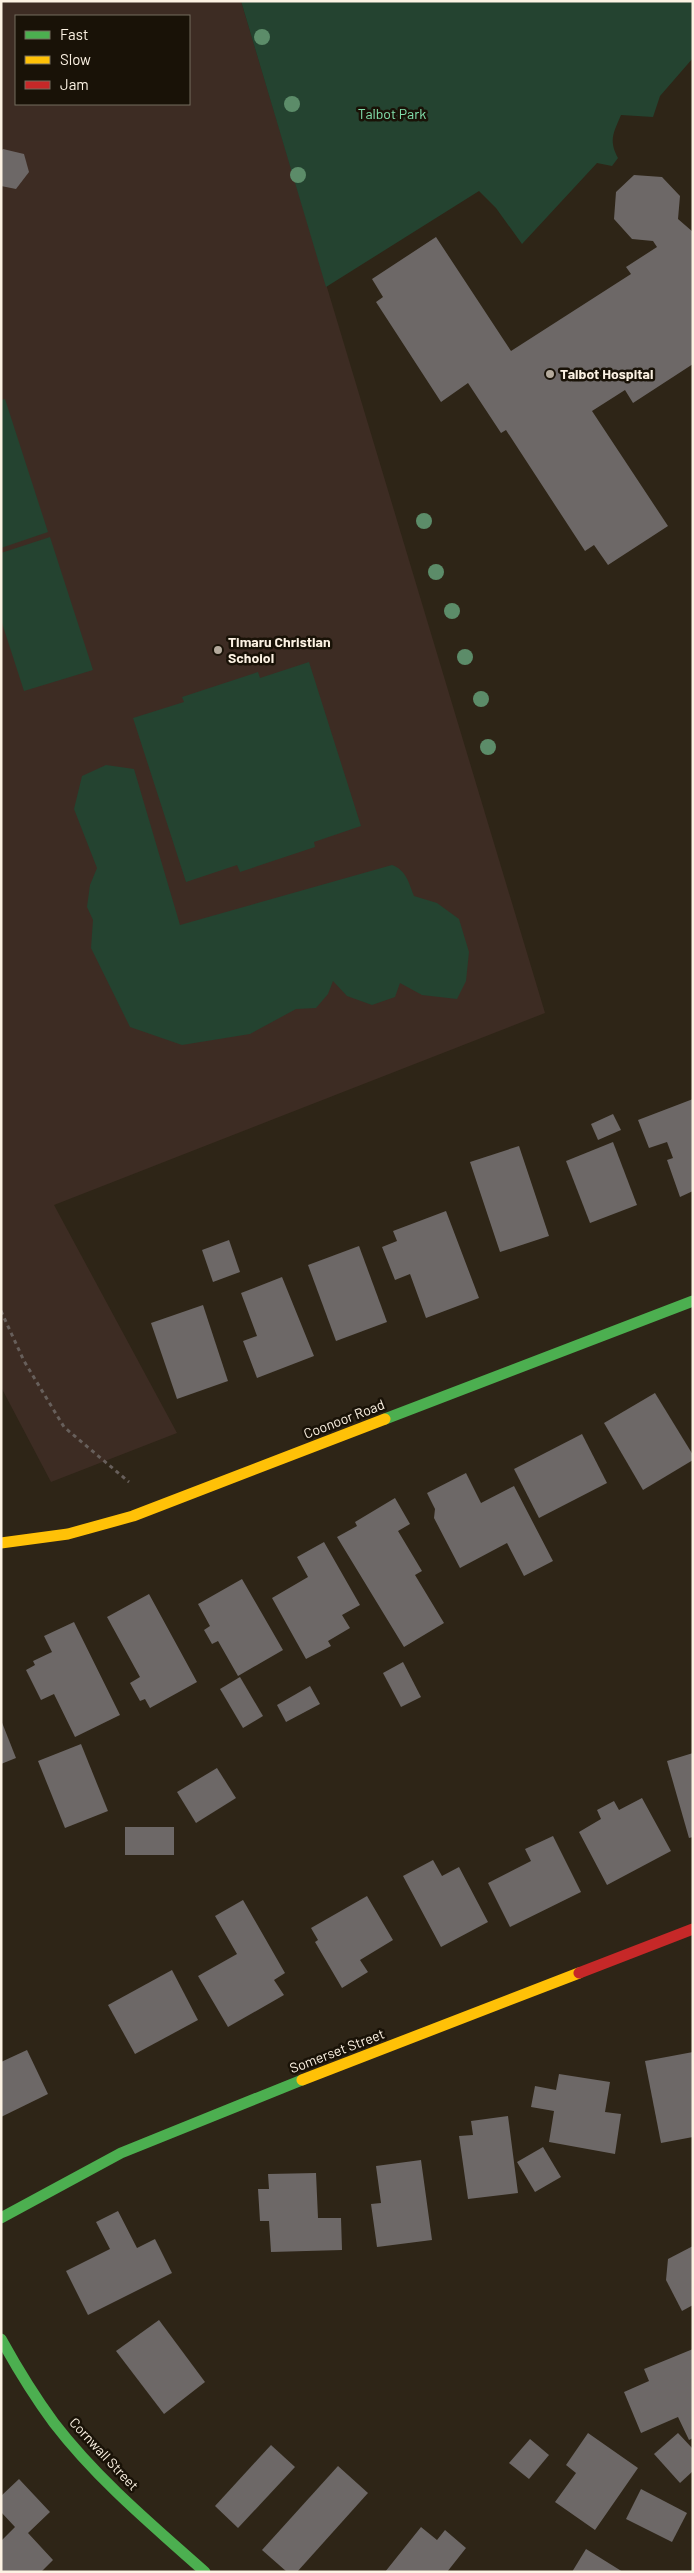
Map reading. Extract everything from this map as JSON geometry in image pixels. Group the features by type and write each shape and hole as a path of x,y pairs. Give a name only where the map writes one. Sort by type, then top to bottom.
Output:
{"street":[{"name":"Coonoor Road","path":"1,1542 36,1540 80,1533 157,1507 693,1301"},
{"name":"Somerset Street","path":"1,2218 121,2153 693,1930"},
{"name":"Cornwall Street","path":"1,2340 25,2381 62,2433 118,2494 205,2572"}],"path":[{"path":"1,1311 24,1361 64,1427 157,1507"}],"shaded area":[{"name":"Timaru Christian Schoiol","path":"1,1 241,1 545,1013 54,1205 177,1433 51,1482 1,1387"}],"green space":[{"name":"Talbot Park","path":"241,1 693,1 693,58 660,96 653,117 621,115 613,136 613,146 618,158 612,166 597,163 522,244 496,208 479,191 326,287"},
{"path":"5,399 48,532 1,548 1,400"},
{"path":"50,537 93,670 24,691 1,620 1,553"},
{"path":"309,662 361,826 314,842 315,847 240,872 237,865 186,882 133,718 184,702 182,697 258,672 260,678"},
{"path":"106,765 134,769 180,925 392,865 404,874 414,896 437,903 459,919 469,952 466,981 457,999 422,995 400,983 395,997 372,1005 347,996 333,981 328,994 316,1008 296,1009 250,1034 182,1045 130,1027 91,948 93,920 87,907 90,885 97,868 74,809 82,776"}],"building":[{"path":"3,149 24,154 29,172 16,189 1,186 1,151"},
{"name":"Talbot Hospital","path":"634,175 662,177 680,196 678,219 693,232 693,364 633,403 625,390 592,411 668,526 608,565 594,545 585,551 506,430 501,433 468,383 441,402 376,302 383,297 372,279 436,237 511,351 631,274 626,267 657,247 653,241 632,239 614,219 616,192"},
{"path":"693,1099 693,1191 680,1197 667,1160 673,1158 667,1142 649,1148 638,1120"},
{"path":"613,1114 621,1130 598,1140 591,1124"},
{"path":"613,1142 637,1205 590,1223 566,1161"},
{"path":"519,1146 549,1236 500,1252 470,1162"},
{"path":"446,1211 479,1298 426,1318 410,1274 395,1280 382,1247 397,1241 393,1231"},
{"path":"229,1240 240,1272 213,1282 202,1250"},
{"path":"359,1246 387,1322 336,1341 308,1265"},
{"path":"282,1277 314,1356 257,1378 243,1341 257,1336 241,1293"},
{"path":"203,1305 228,1381 177,1399 151,1323"},
{"path":"655,1393 693,1455 693,1460 643,1490 604,1423"},
{"path":"582,1434 607,1483 539,1518 514,1469"},
{"path":"466,1473 481,1503 514,1486 553,1561 524,1576 507,1543 460,1568 434,1518 435,1509 427,1493"},
{"path":"395,1498 410,1524 398,1531 422,1571 415,1575 444,1623 404,1647 337,1537 357,1526 355,1522"},
{"path":"324,1542 360,1605 342,1615 350,1628 328,1641 331,1646 306,1659 272,1598 308,1577 297,1557"},
{"path":"242,1579 283,1650 238,1676 218,1641 212,1644 204,1630 210,1626 198,1604"},
{"path":"149,1594 197,1682 150,1708 145,1699 140,1701 130,1683 140,1677 107,1617"},
{"path":"74,1622 120,1715 75,1737 54,1694 41,1700 26,1670 35,1665 33,1661 52,1652 44,1636"},
{"path":"403,1662 421,1697 401,1707 383,1673"},
{"path":"240,1677 263,1716 243,1728 220,1689"},
{"path":"310,1686 320,1704 286,1722 277,1705"},
{"path":"1,1720 16,1758 1,1764"},
{"path":"81,1744 108,1811 65,1828 38,1761"},
{"path":"693,1753 693,1837 689,1838 667,1761"},
{"path":"217,1768 236,1798 196,1823 177,1792"},
{"path":"642,1798 671,1851 607,1885 579,1832 601,1819 597,1810 614,1801 619,1810"},
{"path":"125,1827 174,1827 174,1855 125,1855"},
{"path":"553,1836 581,1892 510,1927 488,1883 531,1861 525,1849"},
{"path":"433,1860 442,1876 459,1867 488,1922 441,1947 403,1876"},
{"path":"367,1896 393,1940 360,1960 368,1972 342,1988 315,1942 318,1940 311,1928"},
{"path":"243,1900 285,1973 274,1980 284,1995 228,2027 198,1976 237,1954 215,1916"},
{"path":"172,1970 198,2020 135,2054 108,2005"},
{"path":"27,2050 48,2094 1,2117 1,2062"},
{"path":"693,2052 693,2137 661,2143 645,2061"},
{"path":"559,2074 610,2082 605,2112 621,2114 615,2154 549,2142 554,2111 531,2107 535,2086 556,2090"},
{"path":"508,2116 518,2193 468,2199 459,2136 473,2135 471,2121"},
{"path":"543,2147 561,2177 535,2192 517,2162"},
{"path":"421,2160 432,2240 377,2247 371,2204 381,2203 376,2166"},
{"path":"316,2173 318,2218 341,2218 342,2250 271,2252 269,2221 260,2221 258,2189 269,2189 268,2174"},
{"path":"118,2211 137,2248 155,2239 172,2273 88,2315 66,2271 110,2249 96,2222"},
{"path":"693,2246 693,2305 682,2311 666,2280 668,2259"},
{"path":"159,2320 205,2382 164,2414 116,2351"},
{"path":"693,2349 693,2438 689,2440 678,2417 641,2433 624,2392 649,2381 644,2369"},
{"path":"588,2433 638,2468 595,2530 555,2502 576,2473 566,2465"},
{"path":"678,2433 693,2449 693,2471 680,2483 654,2454"},
{"path":"530,2439 549,2455 529,2479 509,2463"},
{"path":"271,2445 295,2467 238,2528 215,2506"},
{"path":"338,2466 368,2493 297,2572 287,2572 262,2550"},
{"path":"19,2479 50,2512 28,2533 53,2560 41,2572 1,2572 1,2541 15,2527 1,2512 1,2496"},
{"path":"641,2489 687,2513 672,2542 626,2519"},
{"path":"421,2527 437,2540 445,2530 466,2548 447,2572 385,2572"},
{"path":"586,2549 623,2572 572,2572"}],"traffic: fast":[{"path":"385,1419 693,1301"},
{"path":"1,2218 121,2153 302,2080"},
{"path":"1,2339 40,2403 71,2444 126,2501 205,2572"}],"traffic: slow":[{"path":"1,1543 68,1534 133,1516 385,1419"},
{"path":"302,2080 579,1973"}],"traffic: jam":[{"path":"579,1973 693,1929"}],"place":[{"name":"Talbot Hospital","path":"550,374"},
{"name":"Timaru Christian Schoiol","path":"218,650"}]}
